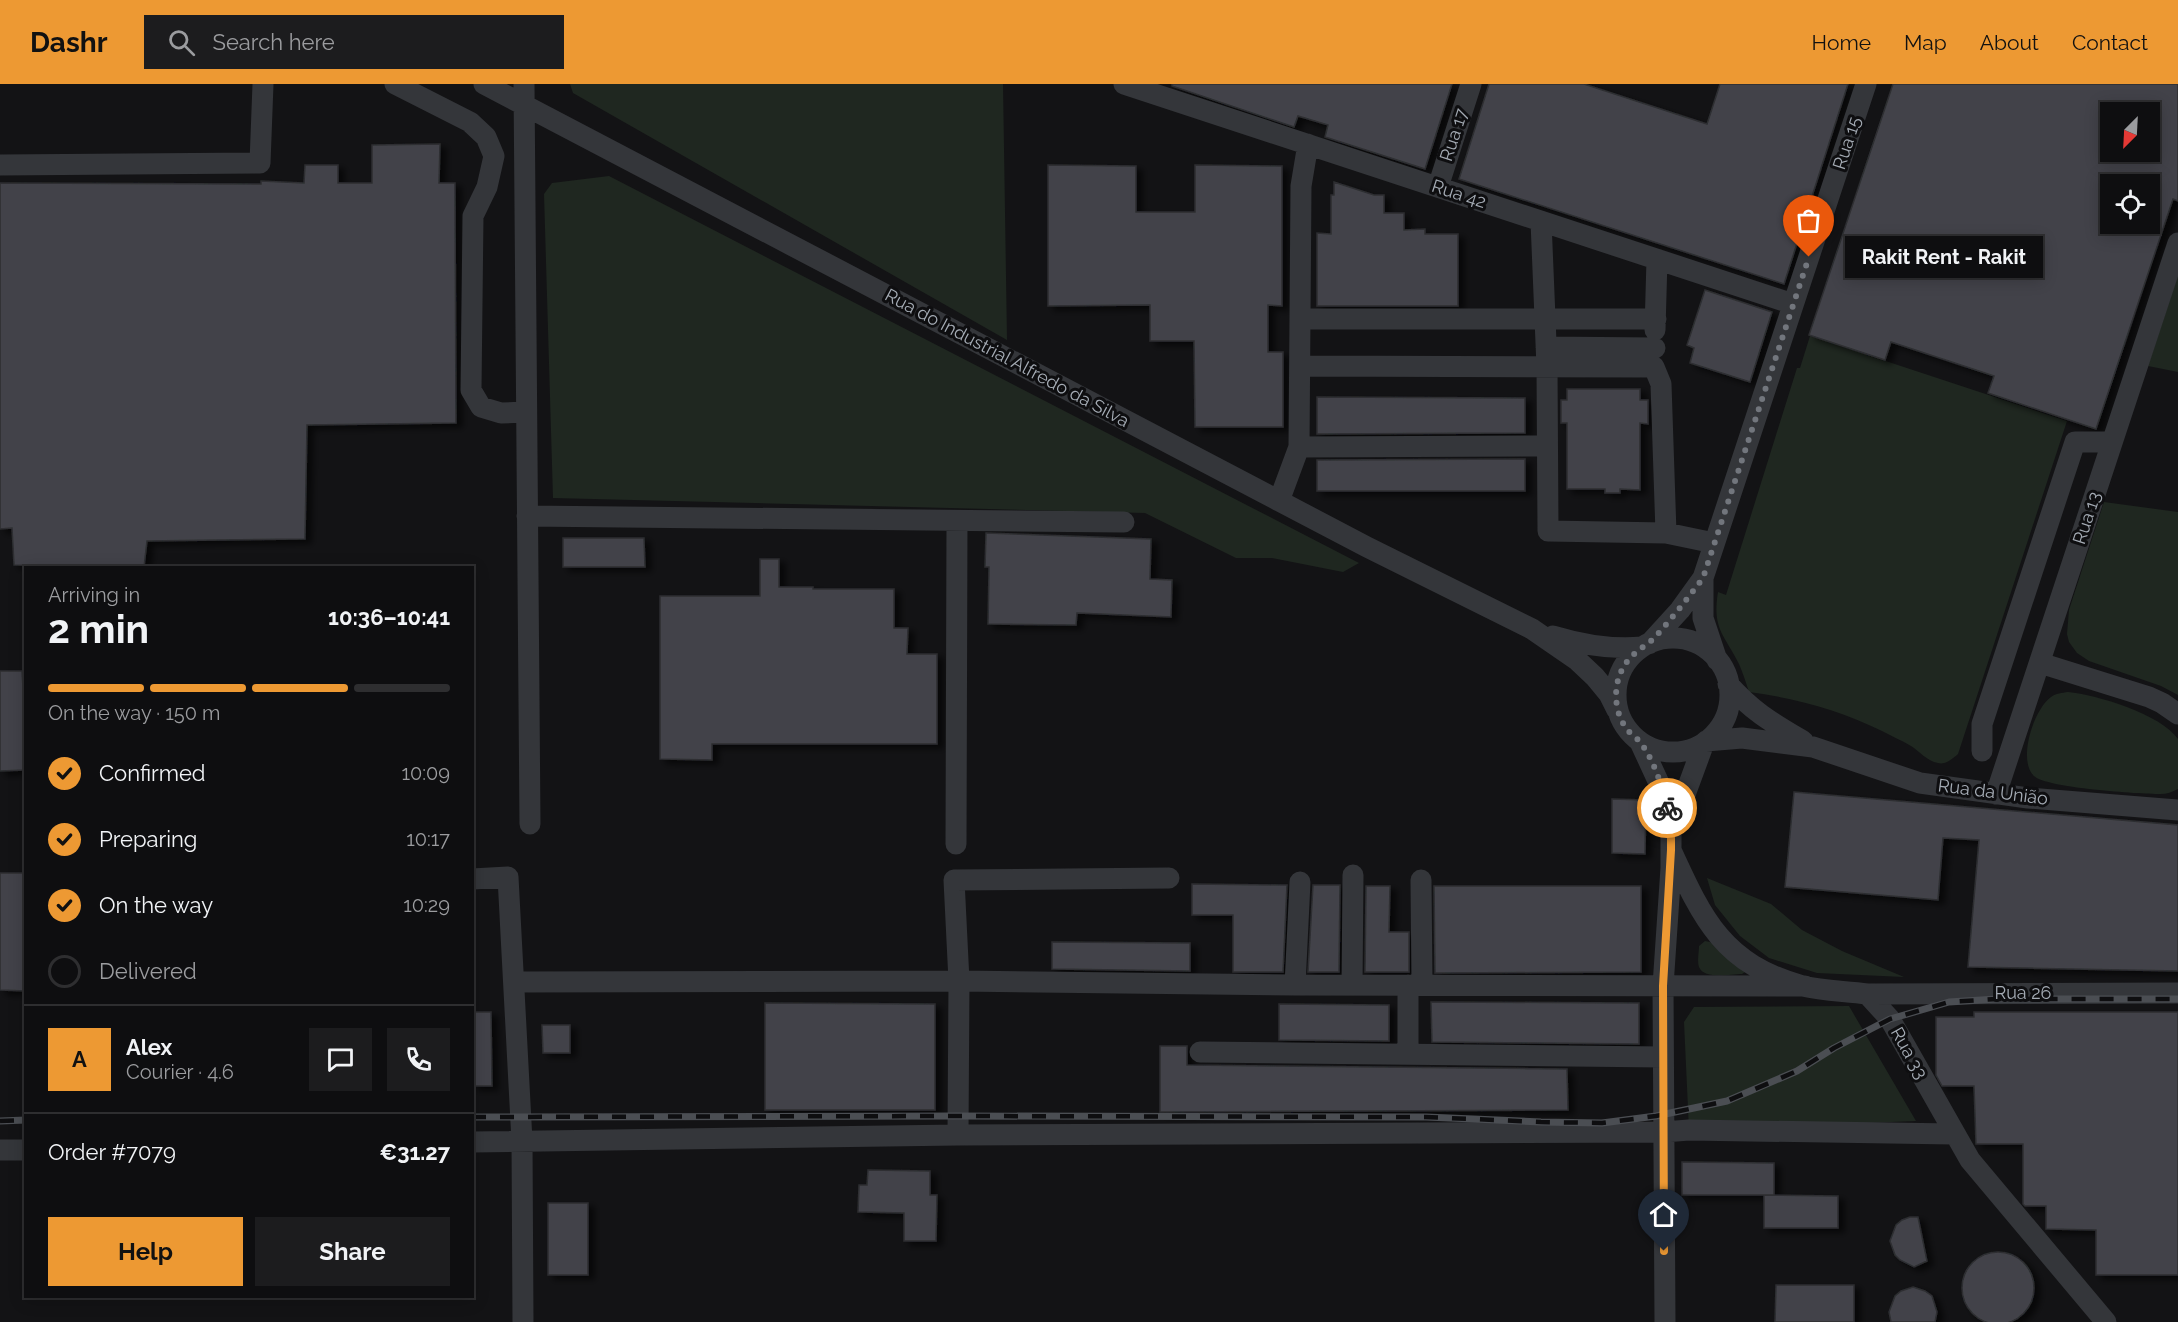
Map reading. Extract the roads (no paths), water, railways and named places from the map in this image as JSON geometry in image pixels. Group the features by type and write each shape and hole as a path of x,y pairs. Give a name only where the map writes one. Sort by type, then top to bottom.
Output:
{"street":[{"path":"0,165 260,163 263,84"},
{"path":"394,84 470,122 486,137 494,156 487,187 473,216 471,390 481,407 501,413 526,412"},
{"name":"Rua do Industrial Alfredo da Silva","path":"483,84 524,94 1279,501 1532,629 1583,666 1609,694 1617,710"},
{"name":"Rua 42","path":"1124,84 1163,90 1308,144 1793,304"},
{"name":"Rua 17","path":"1438,187 1471,84"},
{"name":"Rua 15","path":"1716,660 1703,618 1703,578 1866,84"},
{"path":"524,94 530,824"},
{"path":"1279,501 1299,447 1302,186 1308,144"},
{"path":"1540,221 1547,357 1548,531 1666,533 1714,543"},
{"name":"Rua 13","path":"1996,794 2178,243"},
{"path":"1657,259 1654,357 1661,384 1666,533"},
{"path":"1300,319 1656,318"},
{"path":"1300,366 1547,357 1654,357"},
{"path":"1982,751 1982,724 2075,442 2112,442"},
{"path":"1299,447 1547,446"},
{"path":"527,516 1124,522"},
{"path":"956,844 957,521"},
{"name":"Rua 15","path":"1645,645 1680,610 1703,578"},
{"name":"Rua do Industrial Alfredo da Silva","path":"1532,629 1599,648 1621,649 1645,645"},
{"path":"1675,638 1691,641 1707,650 1716,660 1728,684 1730,698 1726,716 1720,727 1705,742 1688,750 1672,752 1655,750 1640,742 1626,728 1617,710 1616,691 1620,672 1629,657 1645,645 1658,640 1675,638"},
{"path":"2040,663 2148,697 2178,714"},
{"name":"Rua da União","path":"1728,684 1746,704 1764,718 1813,747"},
{"name":"Rua da União","path":"1705,742 1742,738 1771,740 1813,747 1920,783 1996,794 2178,810"},
{"path":"1640,742 1664,794 1671,840 1663,986 1665,1322"},
{"path":"1705,742 1671,840 1692,895 1715,933 1733,950 1755,966 1777,977 1805,986"},
{"path":"1352,985 1353,875"},
{"path":"474,879 508,877 522,1141 523,1322"},
{"path":"958,1136 960,981 954,880 1169,878"},
{"path":"1408,1054 1422,880"},
{"path":"1295,985 1300,882"},
{"path":"514,982 960,981 1295,985 1805,986 1867,994"},
{"name":"Rua 26","path":"1867,994 2178,993"},
{"name":"Rua 33","path":"1867,994 1890,1019 1953,1134 1970,1160 2106,1322"},
{"path":"1200,1052 1663,1057"},
{"path":"474,1142 1689,1130 1953,1134"},
{"path":"0,1150 24,1150"}],"railway":[{"path":"474,1117 1426,1117 1602,1123 1656,1116 1727,1101 1797,1071 1834,1048 1890,1019 1949,1002 1997,999 2178,999"},
{"path":"0,1121 24,1120"}],"place":[{"name":"Rakit Rent - Rakit","path":"1809,257"}]}
